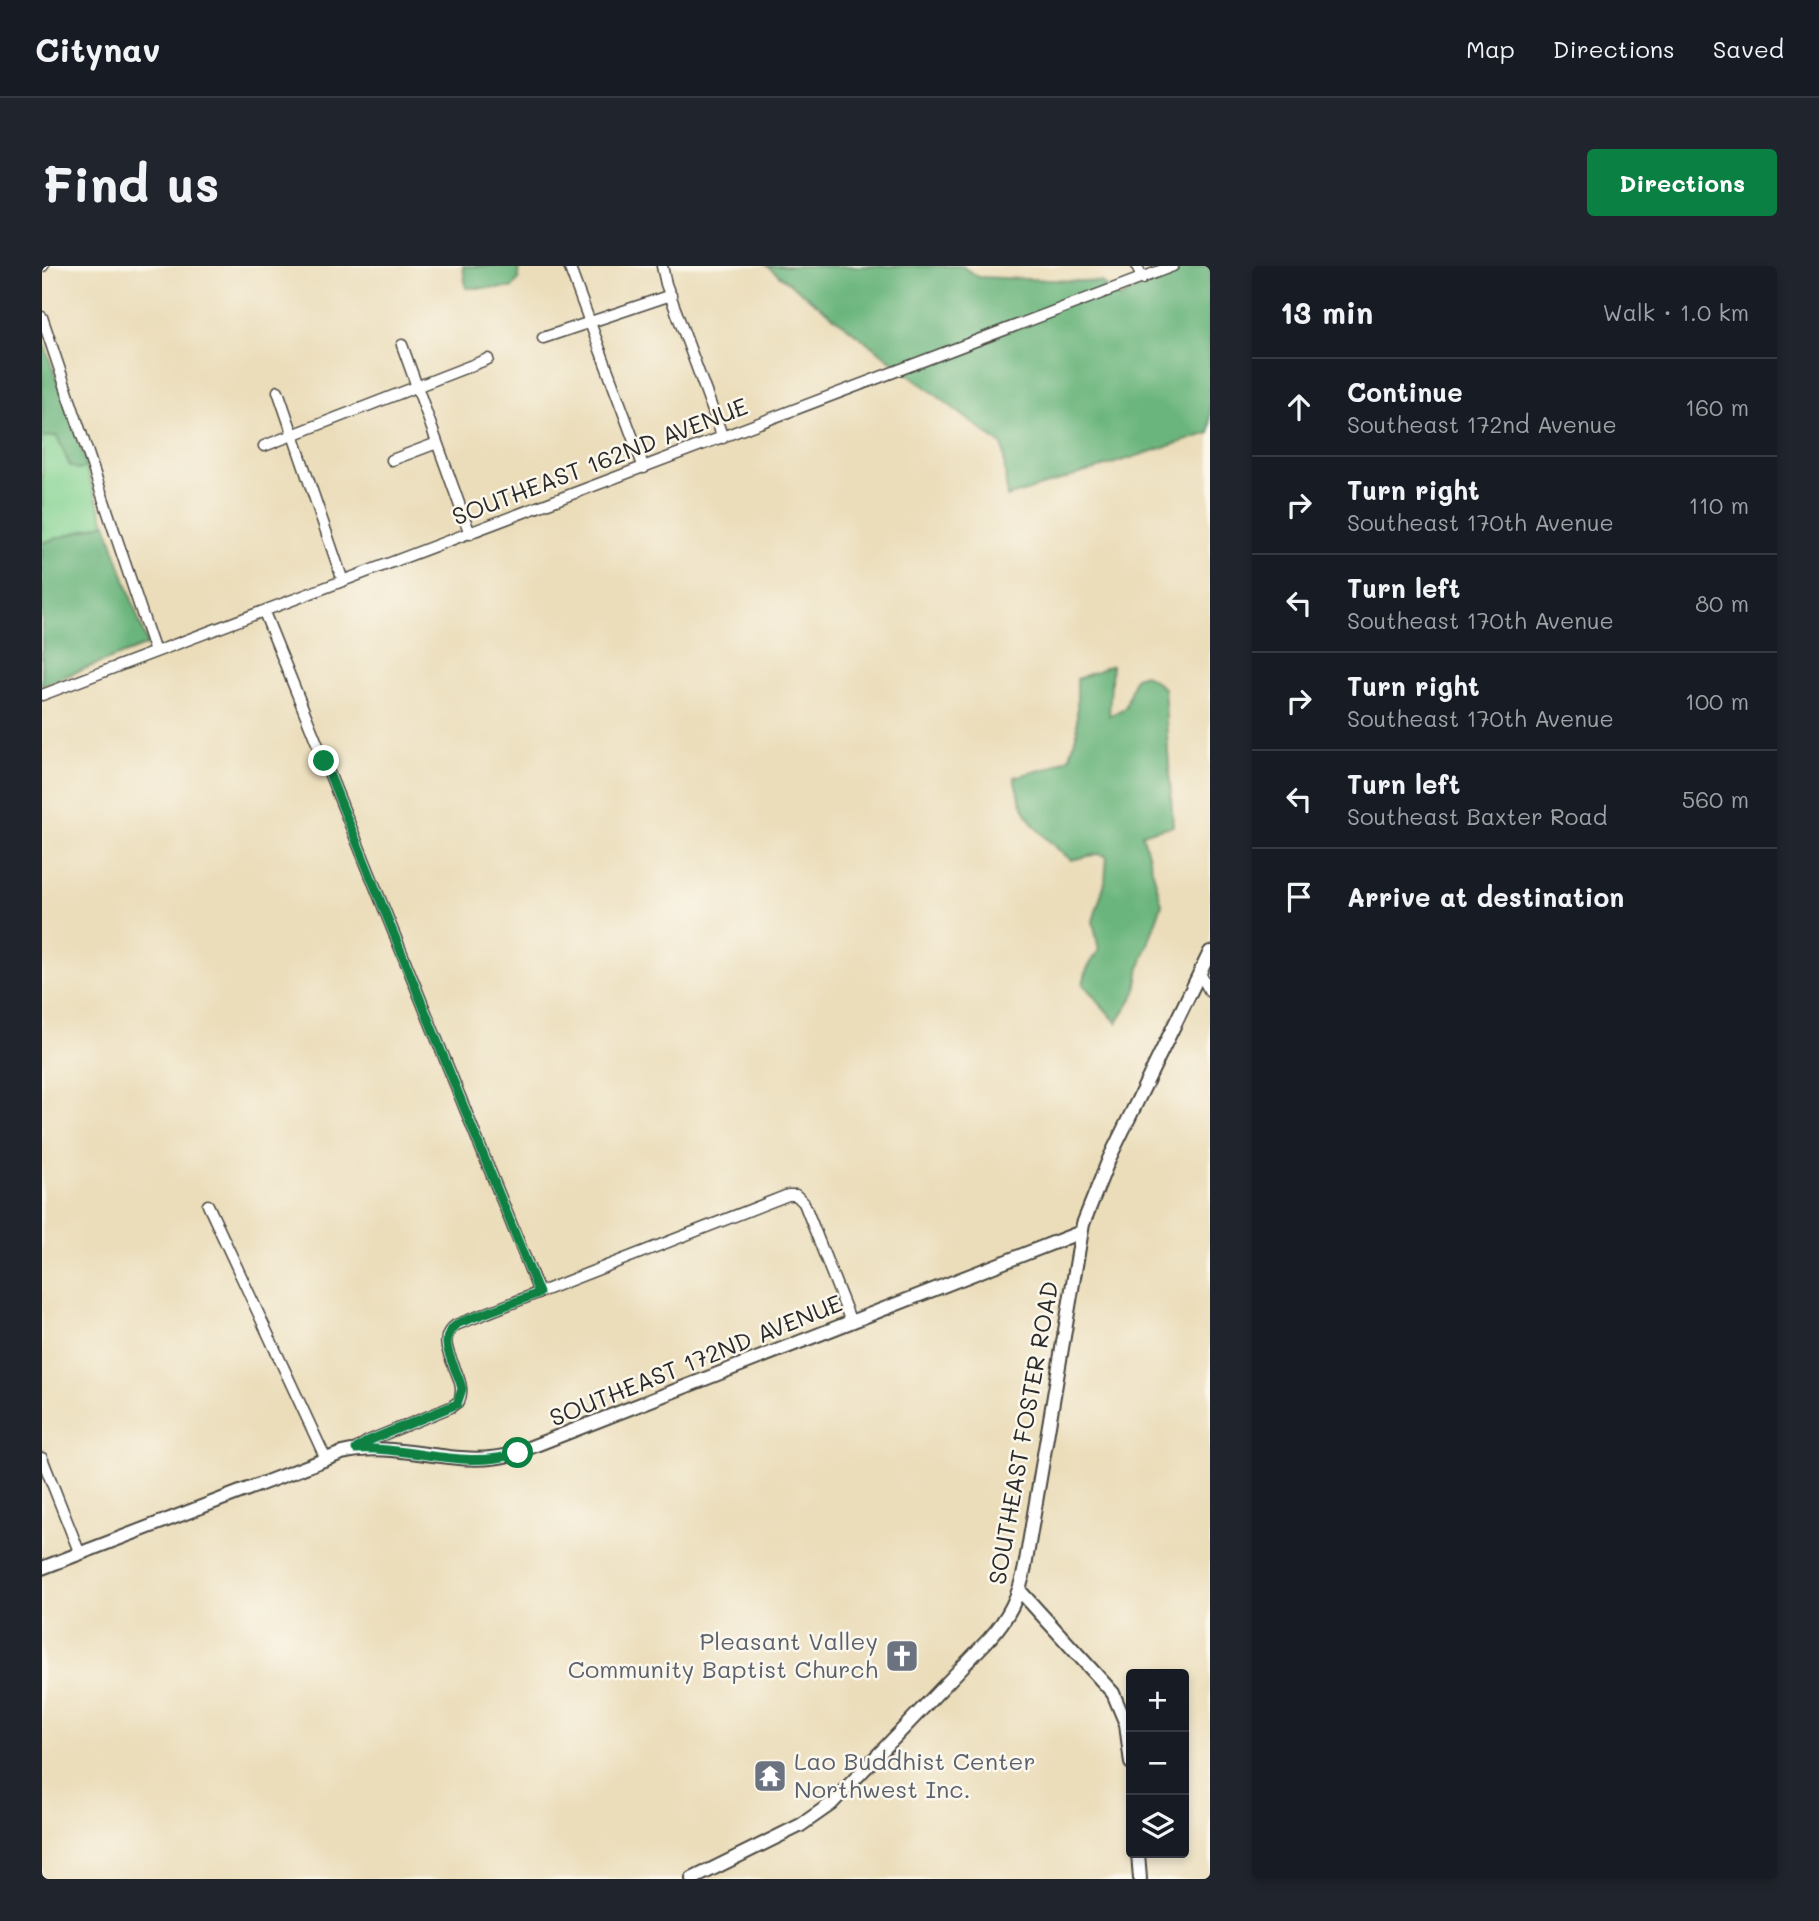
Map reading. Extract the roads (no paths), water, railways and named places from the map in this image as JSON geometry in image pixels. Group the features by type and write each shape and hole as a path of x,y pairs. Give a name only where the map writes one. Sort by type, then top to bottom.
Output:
{"main road":[{"name":"SOUTHEAST FOSTER ROAD","path":"692,1879 801,1825 831,1804 1005,1620 1020,1591 1081,1232 1094,1192 1210,952"},
{"name":"SOUTHEAST 172ND AVENUE","path":"42,1569 325,1457 356,1449 390,1448 478,1459 509,1455 1081,1232"},
{"path":"1020,1591 1113,1693 1127,1732"},
{"path":"1138,1858 1140,1879"}],"street":[{"path":"569,266 644,468"},
{"path":"662,266 723,438"},
{"path":"1137,266 1142,279"},
{"name":"SOUTHEAST 162ND AVENUE","path":"42,695 1173,266"},
{"path":"543,338 590,325 671,295"},
{"path":"42,317 155,652"},
{"path":"402,345 470,534"},
{"path":"264,446 488,359"},
{"path":"278,391 343,581"},
{"path":"391,460 437,443"},
{"path":"264,611 539,1293"},
{"path":"1200,973 1210,992"},
{"path":"356,1449 368,1441 457,1404 462,1389 446,1344 449,1332 459,1323 785,1196 796,1195 804,1203 851,1322"},
{"path":"208,1205 325,1457"},
{"path":"42,1458 80,1553"}],"place":[{"name":"Pleasant Valley Community Baptist Church","path":"902,1656"},
{"name":"Lao Buddhist Center Northwest Inc.","path":"770,1776"}]}
